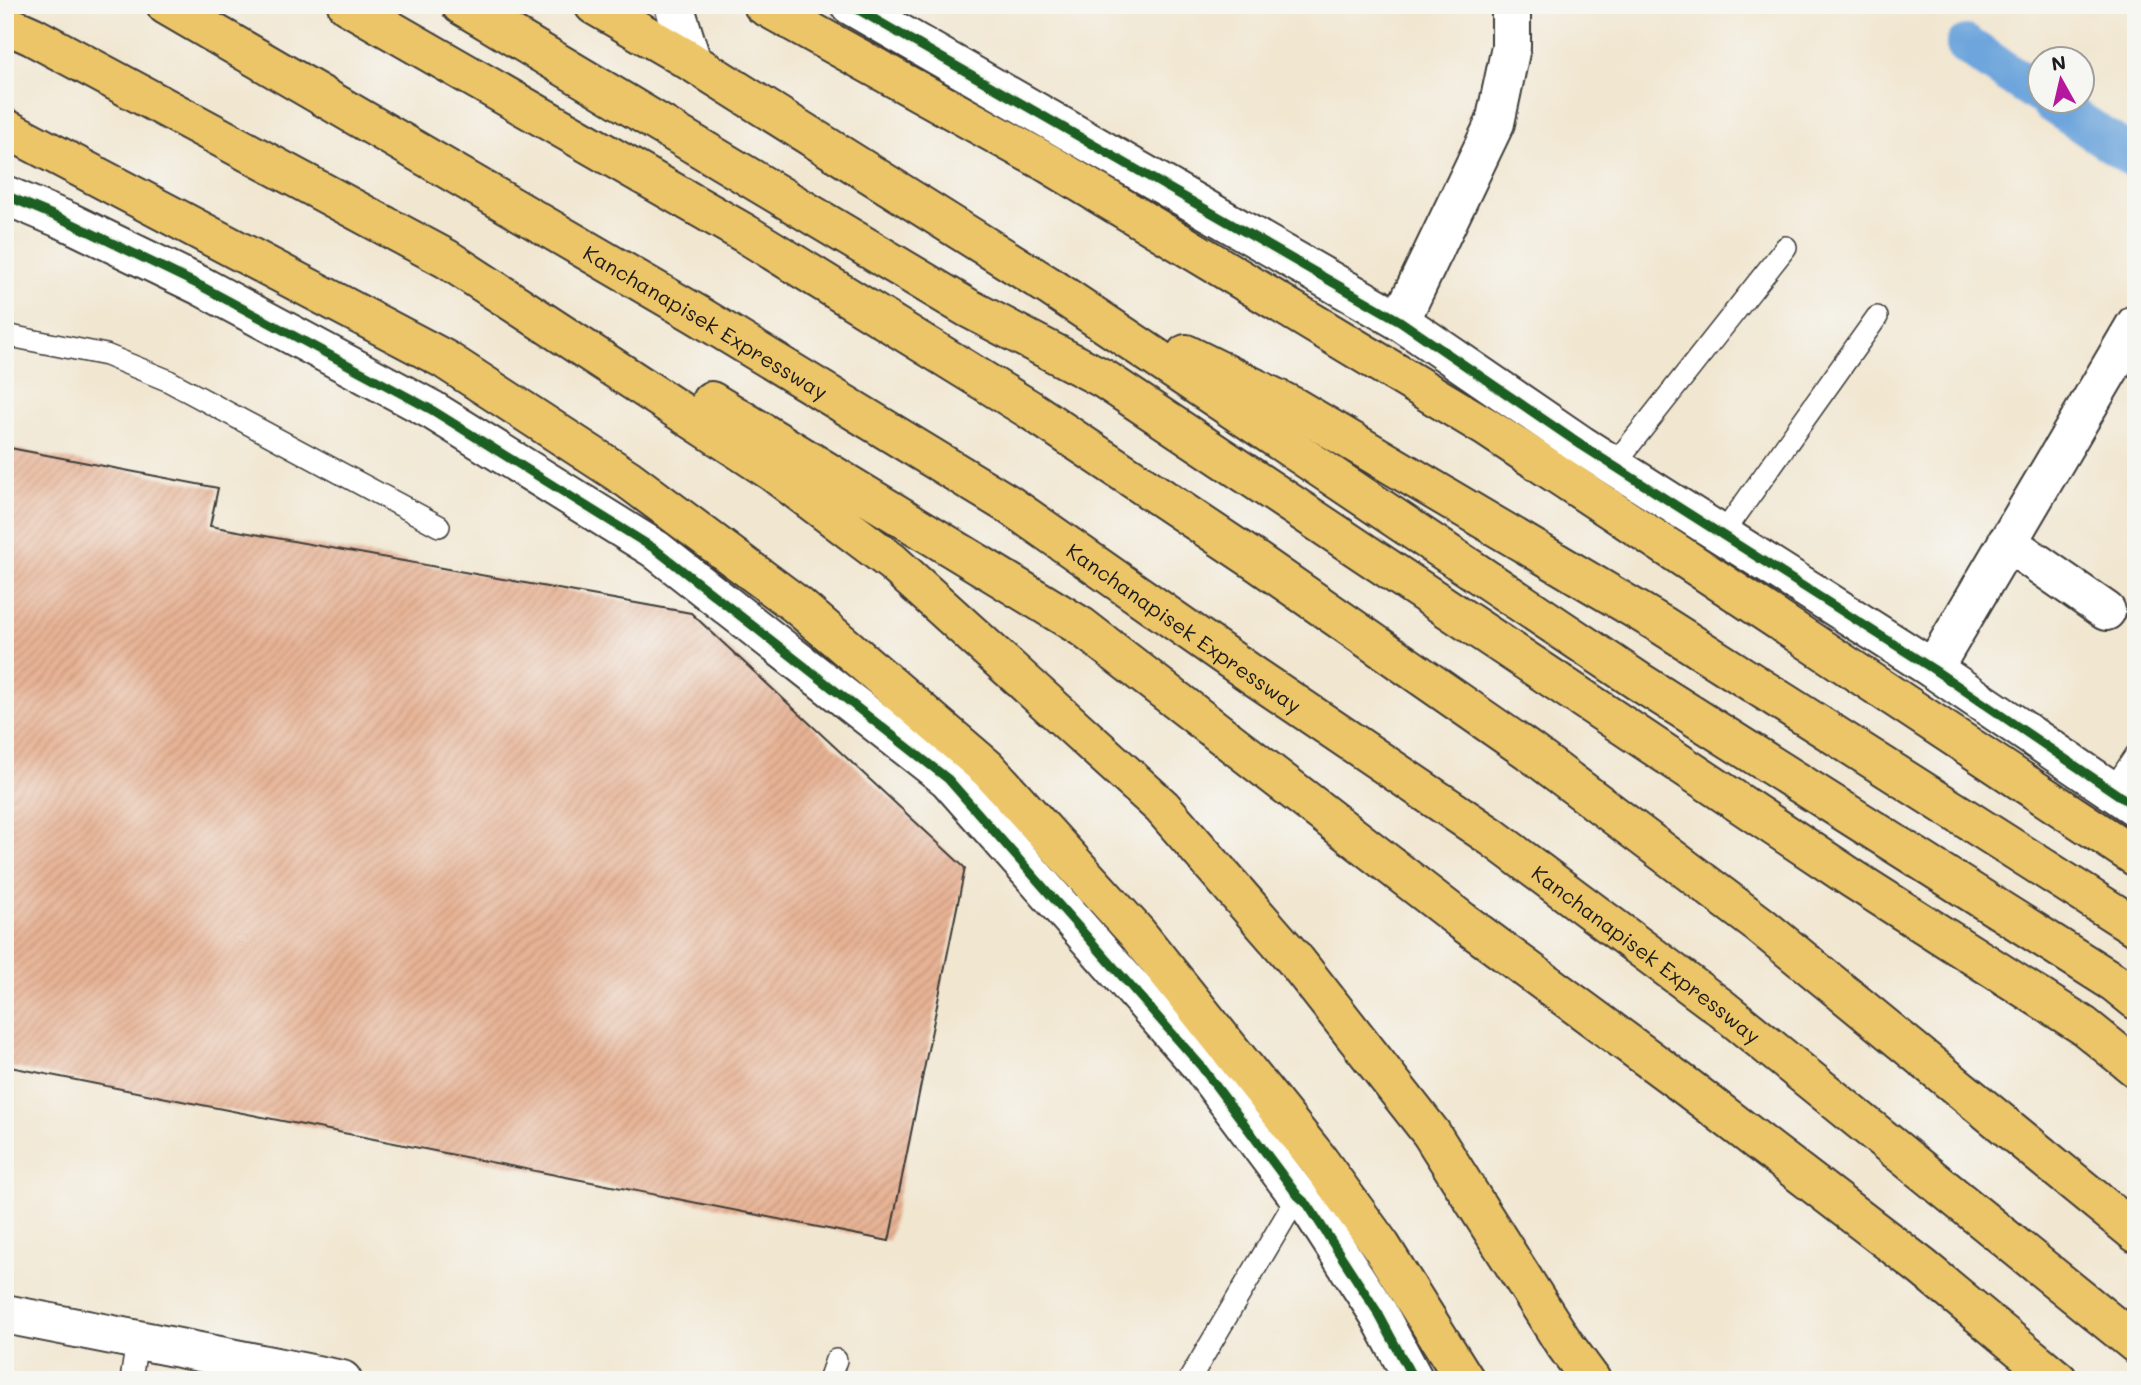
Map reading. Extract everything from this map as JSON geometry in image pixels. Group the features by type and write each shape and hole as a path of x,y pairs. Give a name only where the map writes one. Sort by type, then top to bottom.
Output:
{"highway":[{"name":"Kanchanapisek Expressway","path":"166,5 695,314 1008,505 1492,837 1720,1007 2136,1344"},
{"path":"347,5 746,234 1029,409 1256,561 1529,751 1760,925 2136,1233"},
{"path":"461,5 968,309 1104,379 1853,879 2084,1026 2136,1068"},
{"path":"594,5 692,62 1052,288 1638,681 2115,983 2136,1000"},
{"path":"763,5 1046,162 1486,427 2136,857"},
{"path":"5,24 44,42 655,368 1082,627 1462,921 1687,1087 1922,1267 2058,1380"},
{"path":"5,128 444,359 628,479 797,605 988,769 1136,932 1317,1158 1381,1246 1465,1380"},
{"path":"447,259 774,471 892,562 1163,807 1296,961 1431,1133 1563,1342 1591,1380"},
{"path":"1052,288 1294,407 1662,625 2136,928"}],"street":[{"path":"674,5 692,62"},
{"path":"850,5 1400,321 1613,466 1933,669 2124,799"},
{"path":"1400,321 1495,123 1511,47 1511,5"},
{"path":"5,195 69,222 201,286 432,410 655,549 948,779 1201,1066 1298,1196 1308,1205 1378,1313 1413,1380"},
{"path":"1933,669 2136,324"},
{"path":"2007,542 2106,611"},
{"path":"5,1314 342,1380"}],"lane":[{"path":"1613,466 1786,247"},
{"path":"1723,536 1877,317"},
{"path":"5,335 106,355 167,380 439,526"},
{"path":"2124,799 2136,754"},
{"path":"1189,1380 1298,1196"},
{"path":"131,1380 137,1340"}],"building":[{"path":"5,447 218,488 210,526 691,613 965,868 889,1241 5,1066"}],"waterway":[{"path":"1966,45 2025,85"},
{"path":"2071,116 2136,159"}],"cycle path":[{"path":"850,5 1400,321 1581,445 1933,669 2136,807"},
{"path":"5,195 69,222 201,286 432,410 655,549 948,779 1201,1066 1298,1196 1308,1205 1378,1313 1414,1380"}]}
